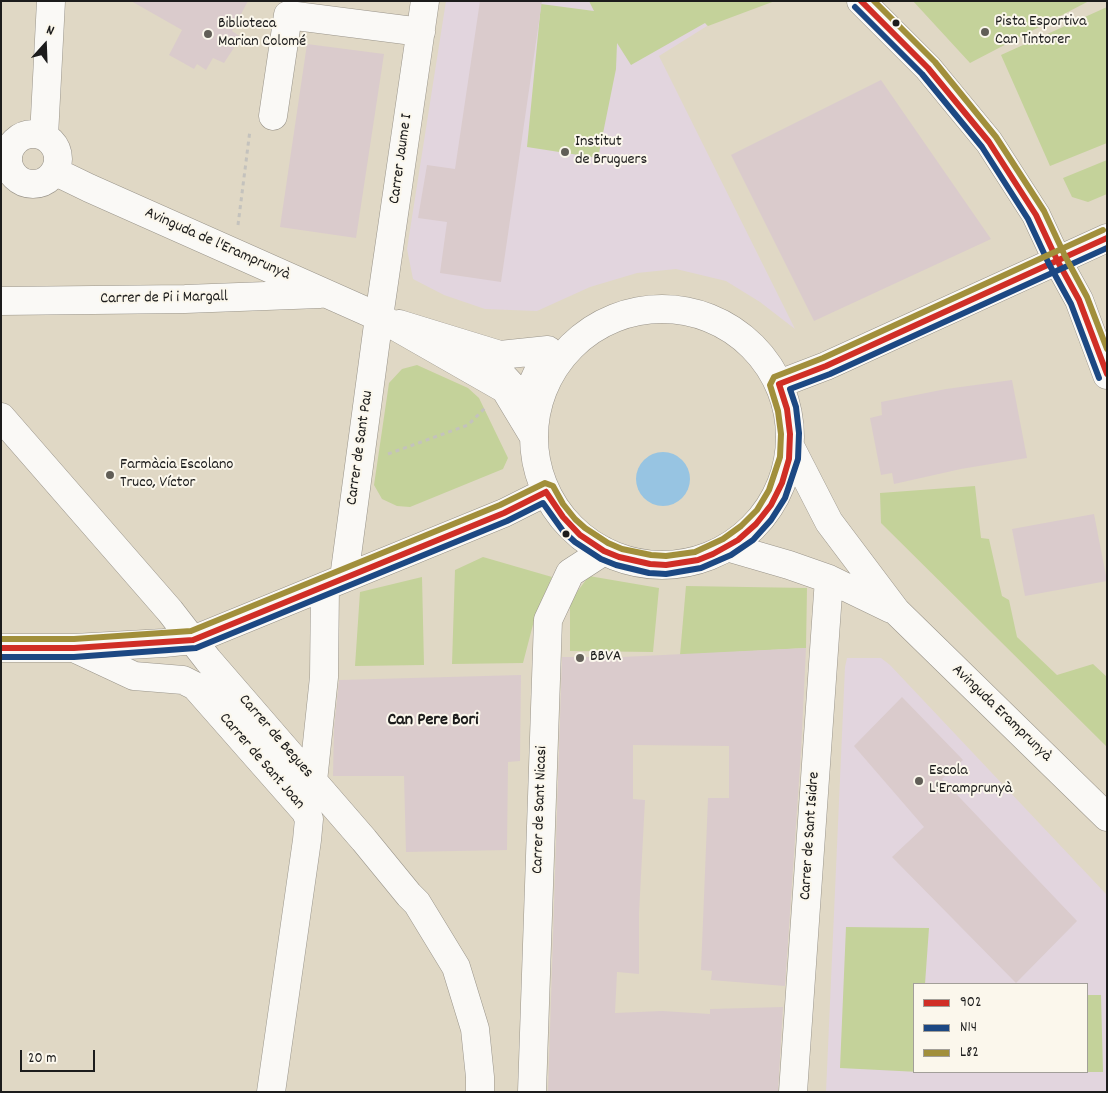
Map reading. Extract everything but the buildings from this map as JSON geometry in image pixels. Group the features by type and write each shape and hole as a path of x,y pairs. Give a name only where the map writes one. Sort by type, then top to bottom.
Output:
{"street":[{"path":"44,136 51,1"},
{"name":"Carrer Jaume I","path":"389,321 425,1"},
{"path":"861,1 928,68 988,142 1036,215 1057,260 1079,300 1107,375"},
{"path":"273,116 288,15 421,32"},
{"path":"33,134 44,136 52,142 58,151 59,162 56,172 45,182 36,184 26,183 17,178 11,171 5,149 23,136 33,134"},
{"name":"Avinguda de l'Eramprunyà","path":"56,172 389,321 505,389 534,437"},
{"path":"779,384 826,366 1107,238"},
{"name":"Carrer de Pi i Margall","path":"1,301 185,299 326,294"},
{"path":"646,310 681,310 704,316 725,325 744,338 764,360 779,384 790,421 789,459 782,482 771,505 752,528 727,547 698,560 666,565 634,562 604,551 580,535 556,509 546,492 536,460 534,437 536,412 543,388 563,354 592,329 623,314 646,310"},
{"path":"389,321 500,354 548,350 525,400 497,370 389,321"},
{"name":"Avinguda de l'Eramprunyà","path":"389,321 516,346 592,329"},
{"name":"Carrer de Sant Pau","path":"313,781 334,582 389,321"},
{"name":"Carrer de Begues","path":"1,417 409,895 417,902 456,967 475,1029 480,1092"},
{"path":"790,446 829,522 896,611"},
{"path":"1,648 74,648 164,644 193,640 504,512 546,492"},
{"path":"727,547 829,579 896,611"},
{"name":"Carrer de Sant Nicasi","path":"532,1092 548,620 570,573 604,551"},
{"name":"Carrer de Sant Isidre","path":"793,1092 829,579"},
{"name":"Avinguda Eramprunyà","path":"896,611 1107,816"},
{"name":"Carrer de Sant Joan","path":"74,648 134,676 183,680 195,686 305,811 309,819 271,1092"}],"path":[{"path":"234,253 252,119 272,123 273,116"},
{"path":"359,464 468,425 505,389"}],"shaded area":[{"name":"Institut de Bruguers","path":"446,1 693,1 707,26 659,56 795,329 760,302 726,281 676,269 637,273 590,287 537,311 485,309 444,295 413,279 407,249"},
{"name":"Escola L'Eramprunyà","path":"847,658 881,658 890,665 1107,895 1107,1092 826,1092 845,667"}],"green space":[{"path":"589,1 775,1 708,26 705,23 631,65 617,43 616,69 598,158 527,147 541,4 594,11"},
{"name":"Pista Esportiva Can Tintorer","path":"913,1 1089,1 970,63"},
{"path":"1107,7 1107,143 1050,166 1001,55"},
{"path":"1107,160 1107,194 1088,202 1072,197 1063,178"},
{"path":"417,365 468,388 479,398 508,458 503,469 410,507 397,506 382,499 374,485 389,383 402,369"},
{"path":"975,486 981,538 989,539 1002,596 1009,600 1017,637 1057,675 1093,664 1107,677 1107,747 881,523 880,493"},
{"path":"483,557 552,577 536,613 523,663 452,664 455,570"},
{"path":"589,576 659,588 653,652 570,651 570,601"},
{"path":"422,577 424,665 355,666 360,592"},
{"path":"686,586 807,588 806,648 680,655"},
{"path":"846,927 929,928 925,983 913,983 913,1072 840,1068"},
{"path":"1088,995 1101,995 1103,1072 1088,1072"}],"water":[{"path":"658,452 668,452 678,456 686,464 690,479 686,494 678,502 668,506 658,506 648,502 640,494 636,484 636,474 640,464 648,456"}],"transit line":[{"name":"902","path":"861,1 928,68 989,142 1036,215 1057,260 1079,300 1107,374"},
{"name":"L82","path":"874,1 935,62 996,137 1044,211 1087,297 1107,349"},
{"name":"N14","path":"855,7 922,74 982,147 1028,219 1049,264 1071,304 1099,378"},
{"name":"L82","path":"1,639 74,639 191,631 500,505 545,483 553,486 563,504 575,519 608,543 622,549 651,555 666,556 695,552 723,539 741,526 757,510 769,490 780,457 781,434 778,411 770,385 774,377 823,358 1103,230"},
{"name":"902","path":"779,384 826,366 1107,238"},
{"name":"N14","path":"1,657 74,657 196,648 507,521 543,503 563,531 575,542 601,559 616,565 649,573 666,574 701,568 731,555 753,540 771,520 785,498 798,459 799,433 796,407 790,389 830,374 1107,248"},
{"name":"902","path":"546,492 563,517 580,535 604,551 619,557 650,564 666,565 698,560 713,554 738,540 756,524 771,505 782,483 789,459 790,434 787,409 779,384"},
{"name":"902","path":"1,648 74,648 193,640 504,513 546,492"}],"place":[{"name":"Pista Esportiva Can Tintorer","path":"985,32"},
{"name":"Biblioteca Marian Colomé","path":"208,34"},
{"name":"Institut de Bruguers","path":"565,152"},
{"name":"Farmàcia Escolano Truco, Víctor","path":"110,475"},
{"name":"BBVA","path":"580,658"},
{"name":"Escola L'Eramprunyà","path":"919,781"}],"district":[{"name":"Can Pere Bori","path":"433,722"}]}
